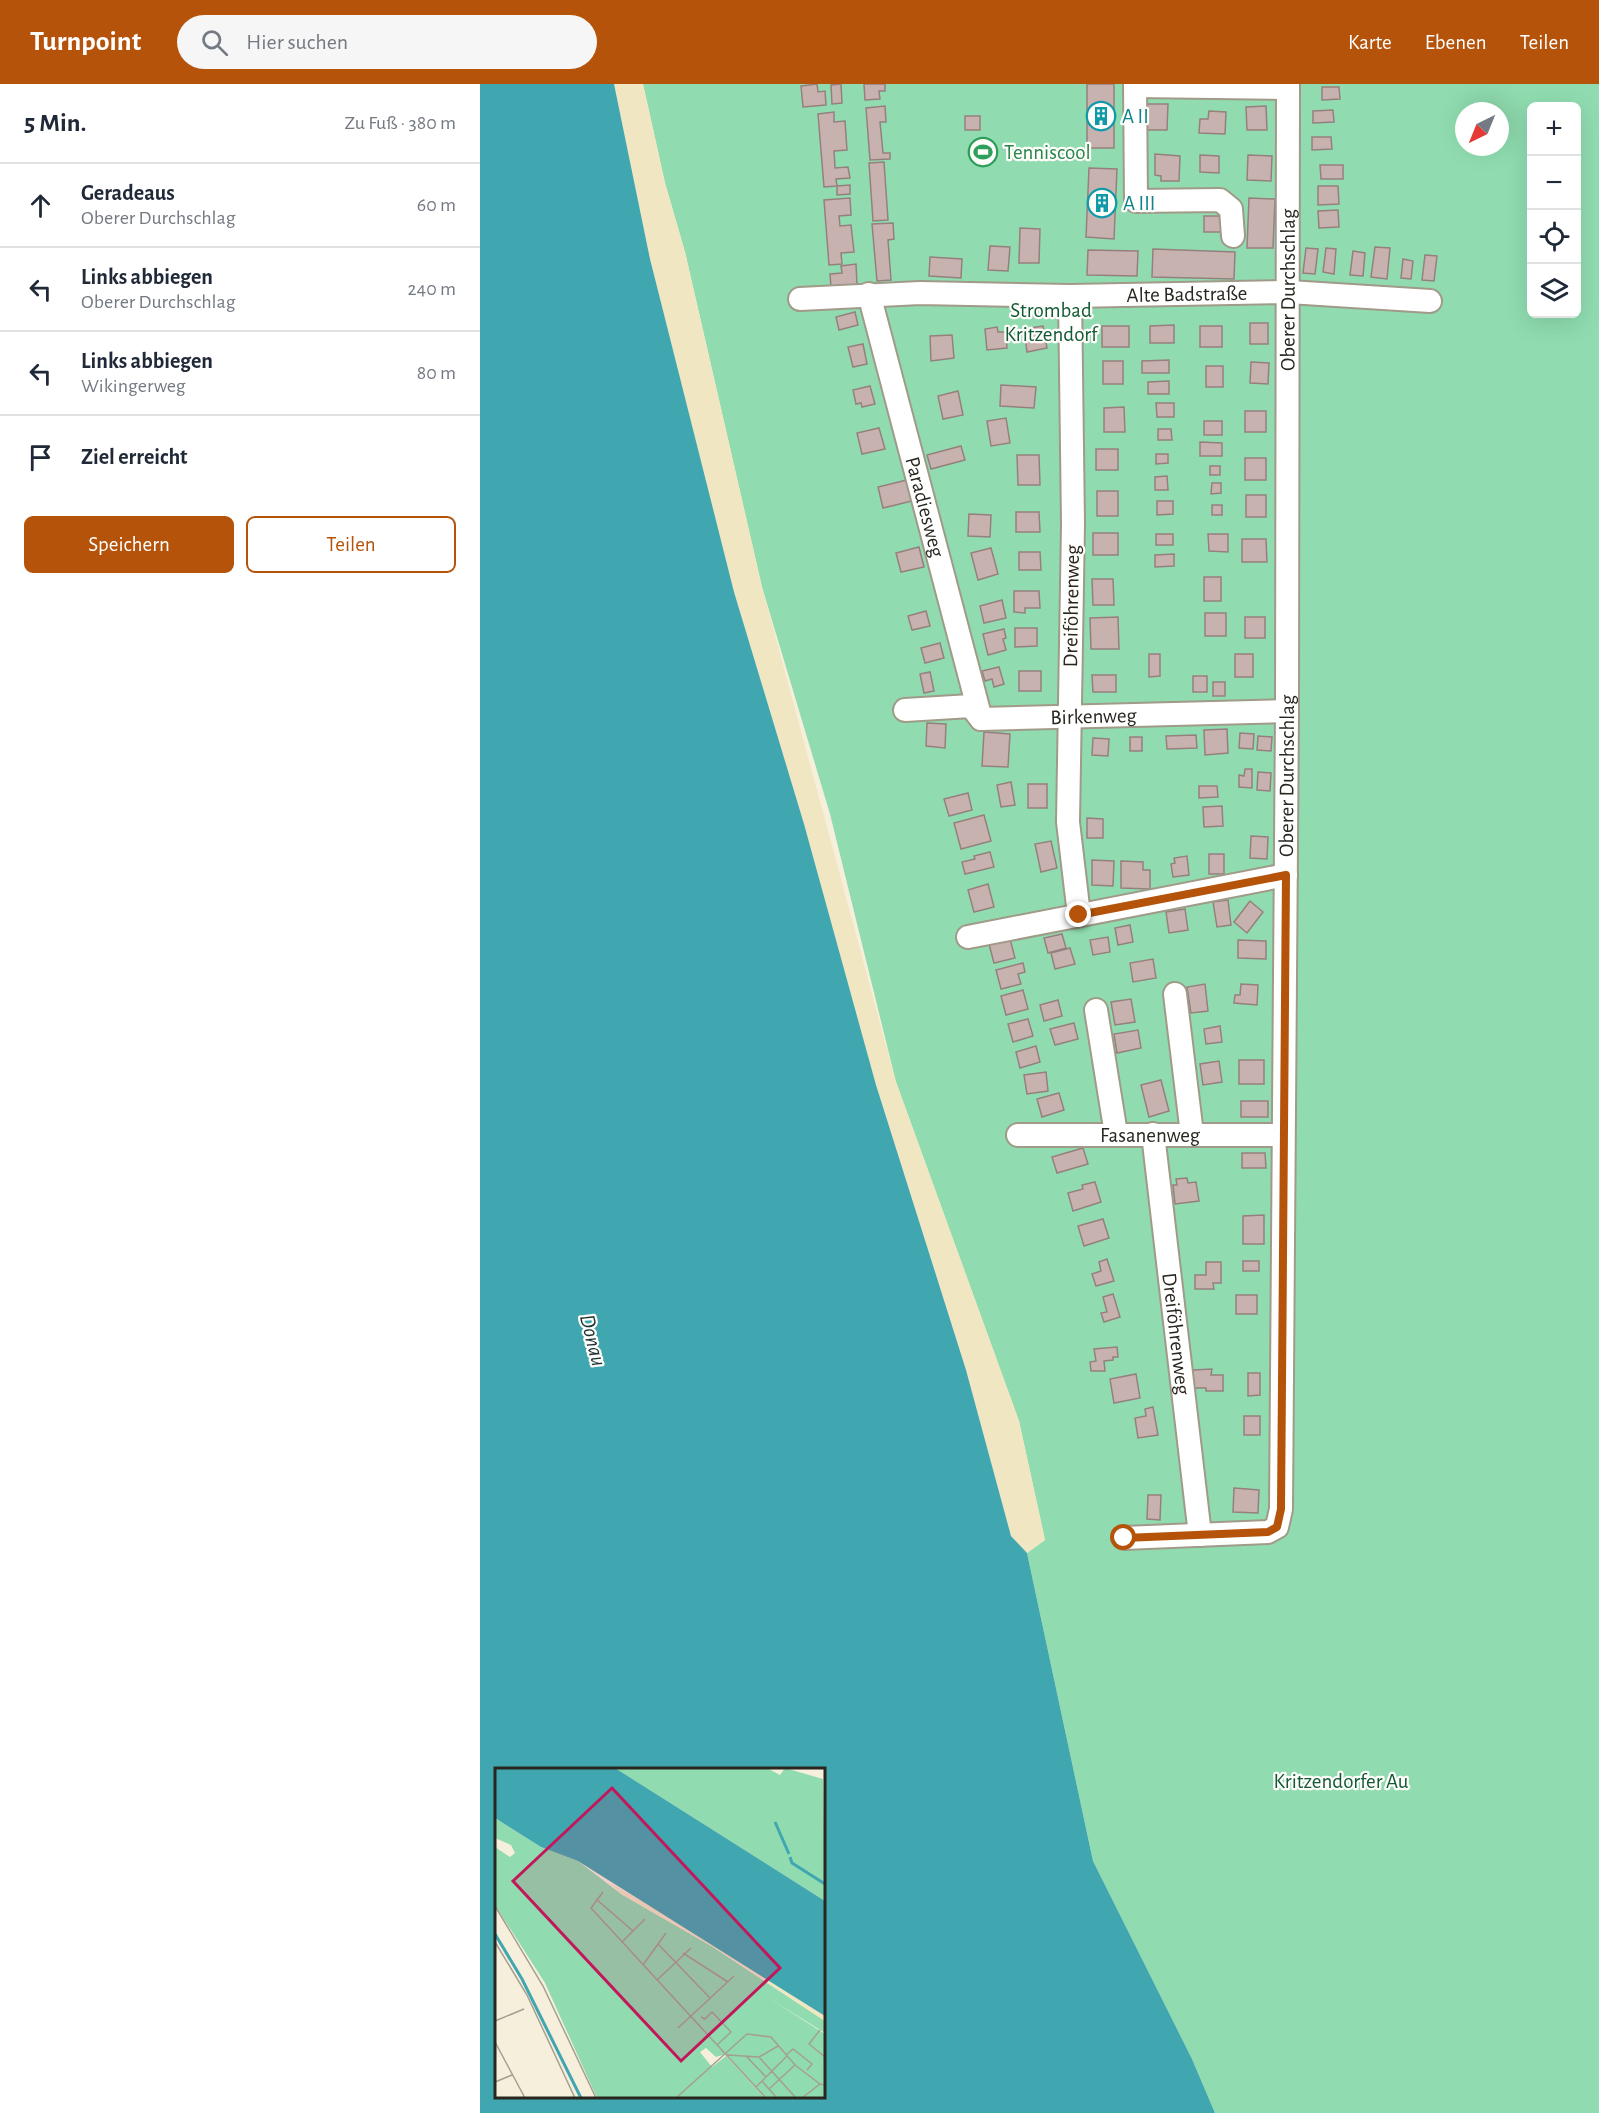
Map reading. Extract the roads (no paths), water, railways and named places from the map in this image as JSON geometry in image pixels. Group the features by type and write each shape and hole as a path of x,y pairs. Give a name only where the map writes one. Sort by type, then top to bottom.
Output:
{"street":[{"path":"1233,236 1232,209 1220,200 1136,201 1135,85 1288,86"},
{"name":"Oberer Durchschlag","path":"1124,1538 1268,1532 1277,1527 1281,1509 1287,711 1288,86"},
{"name":"Alte Badstraße","path":"800,299 920,293 1070,296 1289,292 1430,302"},
{"name":"Paradiesweg","path":"870,294 981,720"},
{"name":"Dreiföhrenweg","path":"1070,296 1073,524 1068,822 1079,915"},
{"path":"905,710 971,706 981,720"},
{"name":"Birkenweg","path":"981,720 1287,711"},
{"path":"968,937 1286,875"},
{"path":"1175,994 1192,1134"},
{"path":"1096,1010 1116,1134"},
{"name":"Dreiföhrenweg","path":"1153,1134 1200,1534"},
{"name":"Fasanenweg","path":"1018,1135 1283,1135"}],"water":[{"name":"Donau","path":"480,84 614,84 650,259 734,592 804,824 876,1085 966,1370 1011,1536 1027,1553 1093,1861 1192,2059 1215,2113 480,2113"}],"place":[{"name":"A II","path":"1101,116"},
{"name":"Tenniscool","path":"983,152"},
{"name":"A III","path":"1102,203"}],"park label":[{"name":"Strombad Kritzendorf","path":"1051,322"},
{"name":"Kritzendorfer Au","path":"1341,1781"}]}
